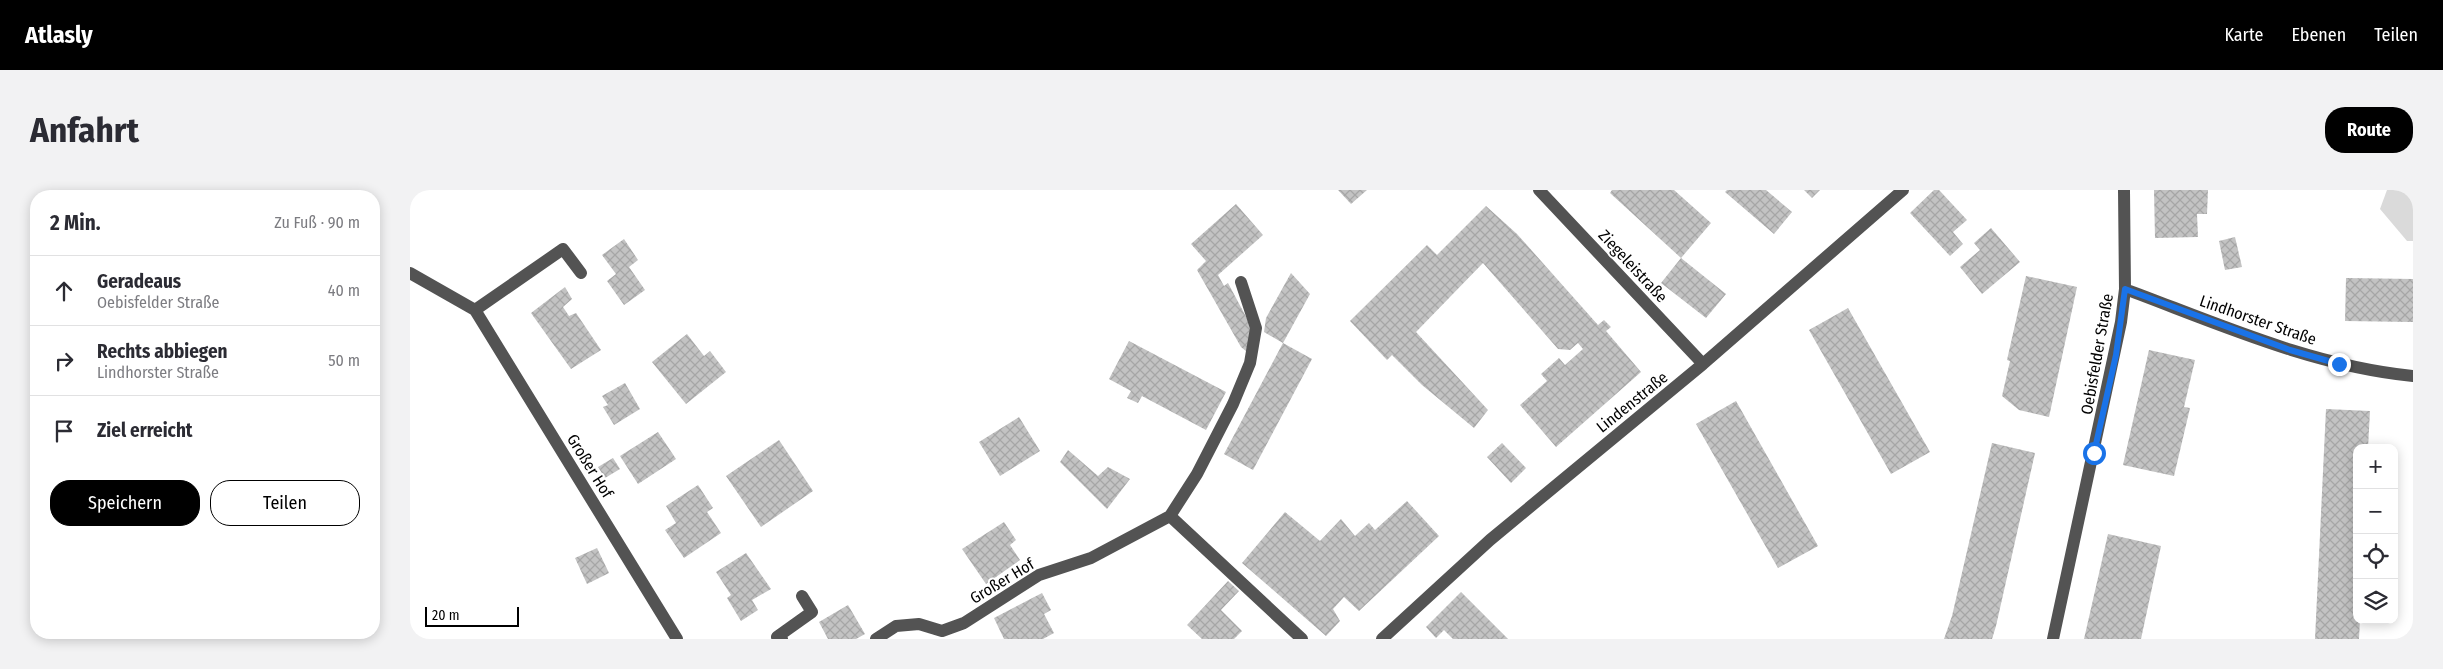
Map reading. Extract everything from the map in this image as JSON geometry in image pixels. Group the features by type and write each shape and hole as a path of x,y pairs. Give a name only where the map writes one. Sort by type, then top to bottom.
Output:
{"street":[{"name":"Ziegeleistraße","path":"1538,190 1703,364"},
{"name":"Lindenstraße","path":"1382,639 1490,540 1703,364 1903,190"},
{"name":"Oebisfelder Straße","path":"2053,639 2116,355 2125,289 2124,190"},
{"path":"475,310 563,250 581,274"},
{"name":"Großer Hof","path":"410,272 475,310 677,639"},
{"path":"1241,282 1256,328 1250,364 1233,404 1201,465 1170,516 1302,639"},
{"name":"Lindhorster Straße","path":"2125,289 2303,354 2339,364 2413,376"},
{"name":"Großer Hof","path":"876,639 896,626 919,624 942,631 964,623 1039,575 1091,558 1170,516"},
{"path":"782,639 777,637 812,612 802,596"}],"shaded area":[{"path":"2387,190 2413,190 2413,241 2407,241 2380,209"}],"building":[{"path":"1338,190 1367,190 1351,204"},
{"path":"1612,190 1674,190 1711,223 1681,258 1610,193"},
{"path":"1727,190 1766,190 1792,212 1774,234 1725,192"},
{"path":"1804,190 1820,190 1812,198"},
{"path":"1934,190 1939,190 1967,220 1953,232 1963,244 1950,256 1910,213"},
{"path":"2154,190 2208,190 2207,214 2197,214 2198,237 2155,238"},
{"path":"1236,204 1263,235 1218,275 1224,286 1228,283 1251,326 1247,352 1241,347 1197,270 1206,261 1191,244"},
{"path":"1486,206 1517,234 1598,325 1604,320 1611,327 1606,331 1641,372 1556,447 1520,405 1547,381 1541,374 1559,358 1565,365 1583,349 1578,343 1570,350 1558,349 1483,263 1416,332 1488,410 1474,428 1422,385 1392,355 1387,360 1350,321 1427,245 1437,255"},
{"path":"1991,228 2020,262 1982,294 1960,267 1980,250 1974,243"},
{"path":"2235,237 2242,267 2225,270 2219,241"},
{"path":"624,239 638,260 629,267 645,290 624,305 607,281 616,274 602,255"},
{"path":"1681,258 1726,294 1706,318 1661,283"},
{"path":"1291,273 1310,294 1283,343 1264,332 1266,318"},
{"path":"2026,276 2077,287 2049,417 2019,410 2002,396 2010,361 2007,360"},
{"path":"2346,278 2413,279 2413,322 2345,321"},
{"path":"565,287 572,299 563,307 569,316 576,313 601,350 571,369 531,313"},
{"path":"1848,308 1930,452 1891,474 1809,330"},
{"path":"687,334 704,356 710,351 726,372 686,404 652,362"},
{"path":"1129,341 1226,392 1206,430 1142,396 1138,403 1127,398 1131,391 1109,379"},
{"path":"1283,343 1312,359 1253,470 1224,454"},
{"path":"2149,350 2195,360 2184,407 2190,408 2174,476 2123,465"},
{"path":"625,383 640,409 614,425 603,407 608,405 602,396"},
{"path":"1736,401 1818,546 1778,568 1696,424"},
{"path":"2326,409 2370,411 2368,444 2353,444 2353,624 2360,624 2359,639 2315,639"},
{"path":"1019,417 1040,451 1000,476 979,442"},
{"path":"658,432 676,459 638,484 620,456"},
{"path":"779,440 813,491 761,527 726,476"},
{"path":"1502,443 1526,468 1511,483 1487,457"},
{"path":"1992,443 2035,453 1996,626 1992,639 1944,639 1952,616"},
{"path":"1068,450 1098,476 1108,467 1130,479 1107,509 1060,462"},
{"path":"613,458 620,469 605,478 598,467"},
{"path":"698,485 713,508 707,512 721,533 684,558 665,530 676,523 666,506"},
{"path":"1407,501 1439,536 1359,611 1344,597 1333,609 1340,621 1326,636 1242,563 1285,512 1320,541 1341,519 1355,536 1369,523 1375,530"},
{"path":"1004,522 1016,540 1010,545 1020,560 986,584 962,549"},
{"path":"2108,534 2161,546 2141,639 2084,639"},
{"path":"597,548 609,573 587,584 575,558"},
{"path":"746,553 771,589 752,600 758,610 741,621 727,598 731,595 716,572"},
{"path":"1228,581 1239,591 1221,610 1242,631 1234,639 1202,639 1187,625"},
{"path":"1461,592 1508,639 1453,639 1444,630 1436,638 1426,627"},
{"path":"1042,593 1051,610 1044,614 1054,633 1043,639 1004,639 994,618"},
{"path":"848,605 865,634 856,639 828,639 819,622"}],"route":[{"path":"2094,453 2116,355 2125,289 2290,350 2339,364"}]}
